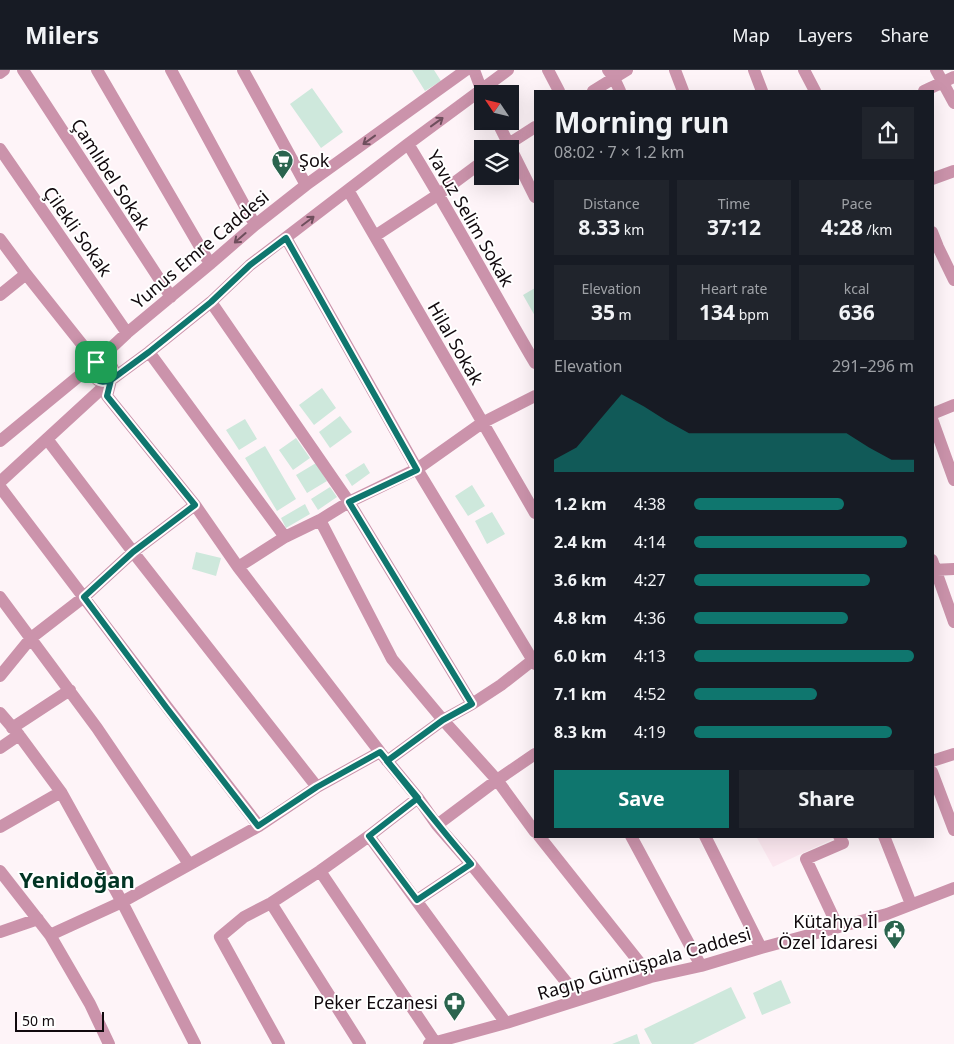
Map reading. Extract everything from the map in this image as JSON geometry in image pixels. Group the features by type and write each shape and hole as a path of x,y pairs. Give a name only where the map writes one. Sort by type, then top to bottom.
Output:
{"street":[{"path":"0,73 4,70"},
{"name":"Çamlıbel Sokak","path":"22,70 170,297"},
{"path":"97,70 210,264"},
{"path":"171,70 255,225"},
{"path":"243,70 306,185"},
{"name":"Yunus Emre Caddesi","path":"96,362 127,332 255,225 306,185 466,70"},
{"path":"474,70 479,85"},
{"path":"490,85 508,70"},
{"path":"548,70 558,90"},
{"path":"594,90 611,74 627,70"},
{"path":"674,70 683,90"},
{"path":"754,70 762,90"},
{"path":"804,70 814,90"},
{"path":"936,70 948,80 954,103"},
{"path":"611,74 619,90"},
{"path":"926,90 948,80"},
{"path":"0,482 111,380 211,302 250,265 408,144 474,98"},
{"path":"514,140 534,128"},
{"name":"Yavuz Selim Sokak","path":"408,144 439,194 495,296 534,361"},
{"name":"Çilekli Sokak","path":"0,149 127,332"},
{"path":"375,236 439,194 474,168"},
{"path":"519,171 534,195"},
{"path":"934,178 954,171"},
{"name":"Hilal Sokak","path":"348,190 534,511"},
{"path":"50,935 122,902 258,826 317,787 383,757 472,704 534,662 417,470 286,238"},
{"path":"0,239 96,362"},
{"path":"935,248 954,280"},
{"path":"0,295 26,274"},
{"path":"211,302 349,502 472,704"},
{"path":"149,352 285,537"},
{"path":"0,441 96,362 102,360 109,363 114,373 107,396 195,505 238,567 383,757 580,999"},
{"path":"238,567 285,537 320,520 349,502 417,470 482,423 534,397"},
{"path":"934,413 954,406"},
{"path":"934,423 950,454 954,480"},
{"path":"47,438 133,552 317,787"},
{"path":"0,487 258,826"},
{"path":"0,676 31,638 84,597 133,552 195,505"},
{"path":"320,520 392,659 497,780 534,831"},
{"path":"954,569 934,567 954,622"},
{"path":"0,597 97,728 189,864"},
{"path":"0,748 16,731 70,690"},
{"path":"0,713 16,731 61,792 122,902 196,1044"},
{"path":"934,760 954,754"},
{"path":"437,825 534,755"},
{"path":"934,777 954,830"},
{"path":"0,827 61,792"},
{"path":"279,1044 220,937 244,917 271,903 320,871 418,798"},
{"path":"369,836 506,1022"},
{"path":"541,838 651,977"},
{"path":"632,838 701,966"},
{"path":"707,838 761,948"},
{"path":"838,927 806,859 843,843 840,838"},
{"path":"885,838 911,904"},
{"path":"417,900 471,864"},
{"path":"0,871 50,935 90,1004 109,1044"},
{"path":"320,871 432,1043"},
{"name":"Ragıp Gümüşpala Caddesi","path":"432,1043 651,977 701,966 886,914 954,888"},
{"path":"271,903 360,1044"},
{"path":"0,932 38,919"}],"shaded area":[{"path":"757,838 835,838 773,867"}],"building":[{"path":"412,70 434,70 441,81 425,91"},
{"path":"312,88 343,132 321,148 290,104"},
{"path":"534,289 534,314 523,295"},
{"path":"322,388 336,408 314,425 299,405"},
{"path":"340,416 352,432 330,448 319,432"},
{"path":"245,419 257,439 239,450 226,430"},
{"path":"296,438 310,458 293,470 279,450"},
{"path":"265,446 296,499 277,511 245,458"},
{"path":"316,463 327,481 307,493 296,475"},
{"path":"364,463 370,473 352,486 345,475"},
{"path":"472,485 485,506 468,516 455,496"},
{"path":"330,487 337,497 318,510 311,499"},
{"path":"305,504 310,514 286,528 281,518"},
{"path":"492,512 505,534 487,544 475,521"},
{"path":"196,552 221,558 216,576 192,569"},
{"path":"781,980 791,1003 762,1015 753,993"},
{"path":"731,987 746,1018 693,1044 652,1044 644,1029"},
{"path":"637,1034 640,1044 612,1044"}],"place":[{"name":"Şok","path":"283,179"},
{"name":"Kütahya İl Özel İdaresi","path":"894,950"},
{"name":"Peker Eczanesi","path":"454,1021"}],"district":[{"name":"Yenidoğan","path":"77,879"}],"route":[{"path":"96,362 92,368 95,378 101,382 111,380 211,302 250,265 286,238 417,470 349,502 472,704 443,720 387,761 418,798 437,825 471,864 417,900 369,836 418,798 387,761 380,752 317,787 258,826 166,707 84,597 133,552 195,505 107,396 111,380 114,373 112,366 102,360 96,362"}]}
